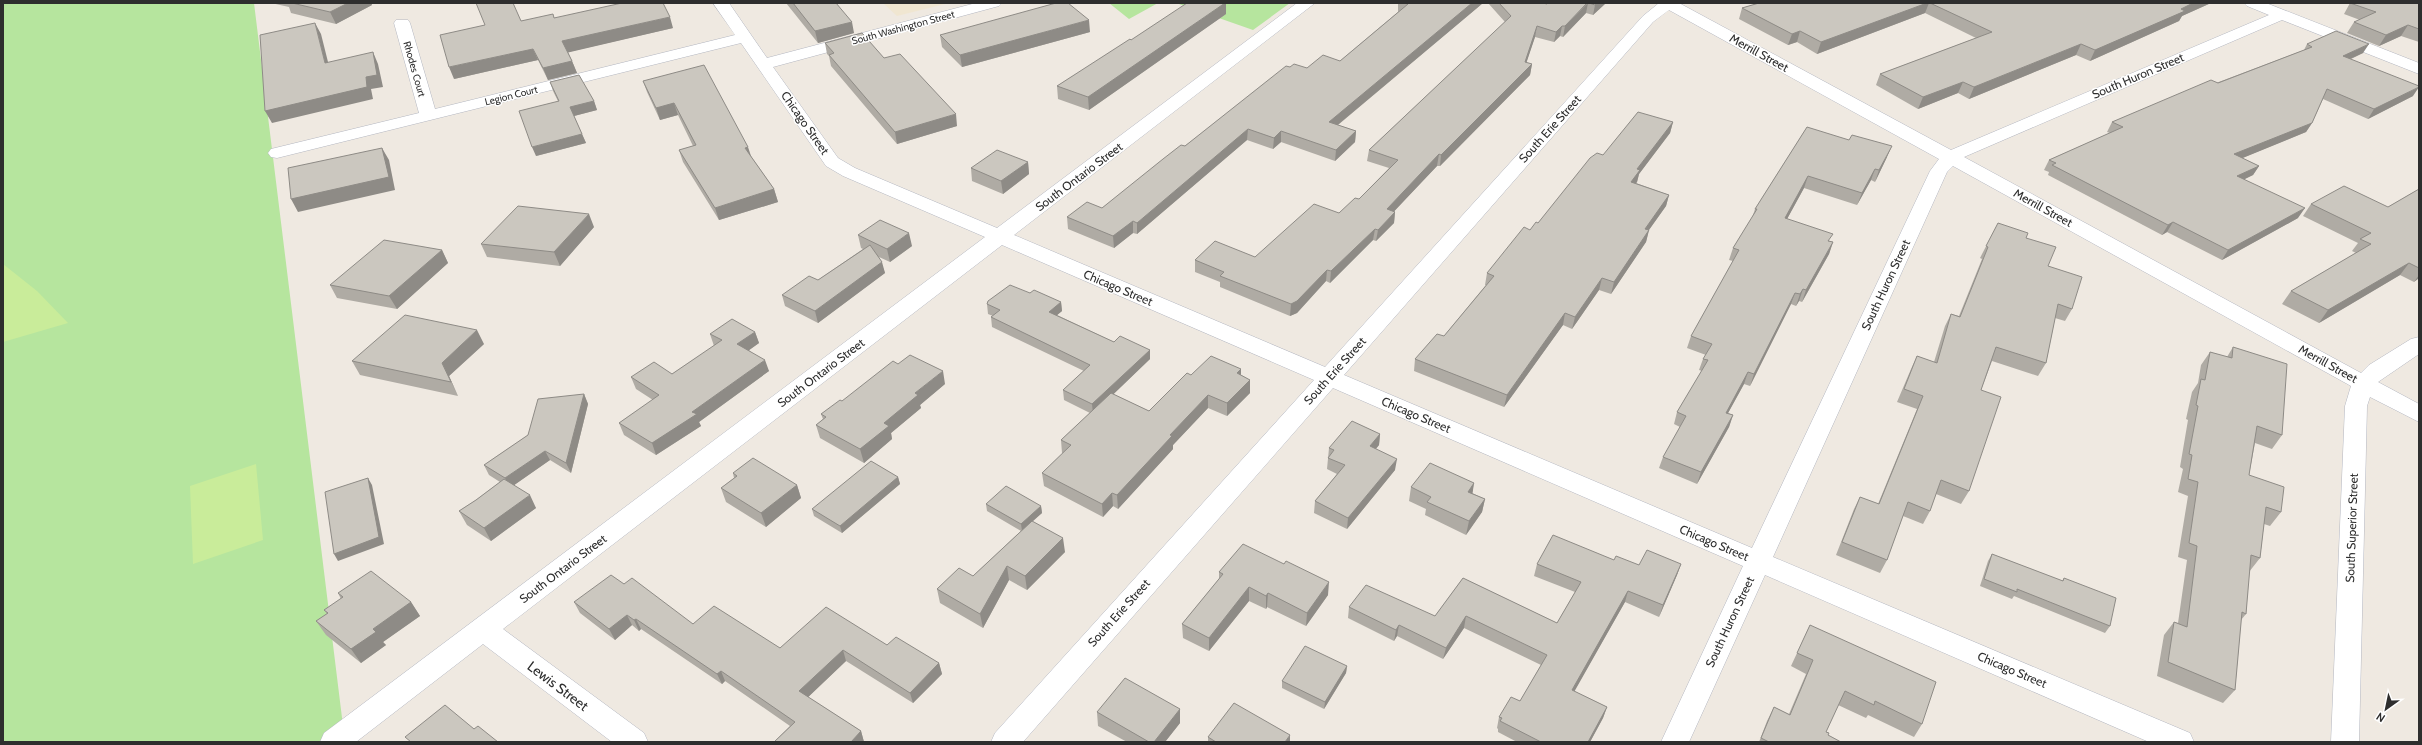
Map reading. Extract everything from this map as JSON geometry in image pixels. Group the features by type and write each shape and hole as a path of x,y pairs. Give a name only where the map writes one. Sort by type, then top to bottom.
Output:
{"street":[{"name":"Chicago Street","path":"721,3 832,162 849,172 2180,742"},
{"name":"South Washington Street","path":"765,64 994,3"},
{"name":"South Ontario Street","path":"334,742 1307,3"},
{"name":"Merrill Street","path":"1668,3 2419,414"},
{"name":"South Erie Street","path":"1005,742 1648,19 1668,3"},
{"path":"2252,3 2419,69"},
{"name":"South Huron Street","path":"1675,742 1939,171 1950,158 1965,149 2282,15"},
{"name":"Rhodes Court","path":"402,23 428,115"},
{"name":"Legion Court","path":"277,153 746,38"},
{"path":"2363,383 2377,370 2419,344"},
{"name":"South Superior Street","path":"2345,742 2356,406 2363,383"},
{"name":"Lewis Street","path":"483,629 634,742"}],"shaded area":[{"path":"883,3 949,3 897,16"}],"green space":[{"path":"3,3 254,3 344,734 334,742 3,742"},
{"path":"1109,3 1158,3 1129,19"},
{"path":"1176,3 1290,3 1253,30"},
{"path":"3,264 37,291 68,323 3,342"},
{"path":"256,464 263,540 193,564 190,486"}],"building":[{"path":"292,3 348,3 330,12"},
{"path":"476,3 513,3 521,21 553,14 554,18 622,3 663,3 670,17 562,41 572,61 543,68 533,49 449,67 440,35 485,25"},
{"path":"793,3 836,3 852,22 815,31"},
{"path":"1056,3 1068,3 1089,20 960,55 940,35"},
{"path":"1187,3 1225,3 1088,97 1057,86 1130,39 1131,40"},
{"path":"1404,3 1472,3 1329,122 1356,131 1336,150 1281,131 1274,138 1248,129 1137,223 1133,221 1113,236 1067,217 1087,202 1102,208 1181,145 1185,146 1286,66 1290,67 1294,64 1307,68 1323,55 1340,61 1408,4"},
{"path":"1499,3 1587,3 1565,26 1562,26 1556,32 1537,26 1525,62 1532,64 1441,155 1439,154 1387,209 1395,212 1378,230 1375,229 1331,271 1327,270 1297,301 1291,304 1220,276 1224,272 1195,260 1215,241 1255,257 1314,204 1339,213 1355,198 1359,199 1398,160 1369,150 1511,16"},
{"path":"1759,3 1927,3 1821,42 1800,31 1792,34 1742,8"},
{"path":"1930,3 2193,3 2181,9 2185,11 2095,50 2081,44 1974,87 1963,82 1923,97 1880,74 1992,32"},
{"path":"2350,3 2419,3 2419,29 2408,25 2386,35 2354,22 2376,12"},
{"path":"315,23 325,63 373,52 377,75 366,77 367,87 265,111 260,35"},
{"path":"2336,31 2369,44 2343,56 2419,87 2374,109 2327,89 2312,123 2234,154 2259,166 2237,176 2305,208 2228,250 2173,222 2168,225 2052,165 2056,163 2049,160 2123,127 2112,122 2211,80 2218,83 2312,47 2307,44"},
{"path":"862,33 884,58 900,54 956,114 895,132 829,55 834,53 825,43"},
{"path":"704,65 748,147 745,148 774,189 715,208 679,150 696,145 674,103 656,108 643,81"},
{"path":"579,75 594,101 570,107 582,134 532,147 519,111 559,101 550,82"},
{"path":"1638,112 1673,122 1637,169 1640,170 1631,182 1669,195 1645,229 1649,230 1614,282 1602,278 1575,317 1565,313 1507,395 1415,359 1437,334 1444,336 1494,276 1487,273 1524,227 1530,230 1536,222 1538,223 1590,158 1597,153 1603,155"},
{"path":"1807,127 1849,140 1852,135 1892,146 1879,170 1875,169 1862,193 1808,176 1785,218 1833,234 1828,241 1833,242 1806,290 1803,289 1800,294 1795,293 1754,374 1748,372 1726,413 1733,415 1701,472 1663,457 1686,416 1677,412 1708,360 1703,359 1712,344 1691,336 1739,250 1733,248 1757,209 1755,209"},
{"path":"382,148 389,177 291,199 288,168"},
{"path":"997,150 1028,162 1001,181 971,168"},
{"path":"2344,186 2388,207 2419,189 2419,268 2409,263 2328,310 2291,291 2371,244 2360,239 2371,233 2311,204"},
{"path":"518,206 589,214 554,252 481,244"},
{"path":"880,220 909,233 887,249 858,235"},
{"path":"1998,223 2028,233 2026,238 2056,247 2048,266 2082,277 2072,309 2058,304 2046,363 1996,347 1981,390 2001,397 1969,491 1941,480 1930,511 1908,502 1887,560 1842,542 1860,497 1879,504 1923,396 1904,389 1917,356 1937,363 1951,314 1960,317 1988,247 1986,246"},
{"path":"384,240 442,250 389,296 330,285"},
{"path":"870,245 882,262 815,311 782,295 809,276 818,280"},
{"path":"1010,285 1030,293 1034,290 1061,302 1049,312 1114,342 1120,336 1150,350 1092,404 1063,390 1090,365 991,317 1000,310 987,304 988,301"},
{"path":"405,315 477,330 442,363 451,382 352,361"},
{"path":"732,319 755,332 737,344 765,360 692,412 697,414 652,443 619,423 659,395 631,377 654,362 672,374 722,340 710,334"},
{"path":"2233,347 2287,364 2282,435 2257,426 2249,475 2284,487 2281,512 2266,507 2260,558 2251,555 2246,614 2242,612 2235,690 2168,662 2174,622 2187,627 2197,546 2189,543 2198,482 2188,479 2192,455 2189,454 2198,406 2196,405 2201,379 2205,380 2210,352 2232,358"},
{"path":"910,355 943,371 915,393 918,395 884,423 889,426 860,449 816,425 826,417 821,414 840,400 842,401 893,361 898,364"},
{"path":"1211,356 1241,369 1237,373 1250,380 1227,403 1208,395 1117,495 1112,493 1102,504 1042,473 1071,445 1061,440 1111,393 1149,411 1187,373 1191,375"},
{"path":"584,394 566,463 545,451 505,478 484,465 528,435 538,399"},
{"path":"1352,421 1380,434 1370,446 1397,459 1348,518 1315,501 1345,465 1328,458 1334,450 1329,448"},
{"path":"753,458 797,485 761,513 721,488 737,476 733,473"},
{"path":"871,461 898,477 840,526 812,509"},
{"path":"1430,463 1474,483 1468,492 1485,499 1469,521 1427,502 1431,497 1411,487"},
{"path":"368,478 379,537 334,554 325,492"},
{"path":"504,479 530,495 484,528 459,511 476,500"},
{"path":"1006,486 1041,506 1021,524 986,504"},
{"path":"1032,521 1063,538 1025,576 1007,566 980,614 937,589 959,568 973,576"},
{"path":"1553,535 1614,560 1616,556 1639,565 1647,550 1681,564 1663,605 1628,591 1572,690 1607,707 1588,742 1541,742 1500,721 1502,718 1499,717 1511,697 1520,701 1547,655 1466,616 1446,648 1399,625 1396,630 1349,607 1366,585 1435,616 1463,578 1557,623 1581,582 1537,564"},
{"path":"1243,544 1284,564 1286,561 1329,582 1307,613 1268,593 1266,596 1249,587 1209,638 1182,624 1223,574 1219,572"},
{"path":"1992,554 2063,581 2064,578 2116,598 2110,626 2017,589 2017,592 1984,579"},
{"path":"371,571 411,602 373,629 376,632 351,649 316,621 328,613 324,610 343,597 338,593"},
{"path":"611,575 624,584 632,578 693,624 714,606 780,648 826,607 887,645 896,637 939,663 910,693 843,650 799,691 861,731 851,742 774,742 795,722 721,671 717,674 636,619 634,620 627,615 609,629 574,602"},
{"path":"1810,625 1936,682 1922,724 1875,701 1874,705 1845,691 1826,732 1829,733 1828,735 1841,742 1769,742 1761,738 1774,707 1790,715 1813,660 1797,653"},
{"path":"1305,646 1347,666 1325,702 1282,681"},
{"path":"1125,678 1180,709 1154,742 1149,742 1097,712"},
{"path":"1234,703 1290,735 1285,742 1216,742 1208,737"},
{"path":"445,705 474,729 478,726 498,742 411,742 405,737"}]}
